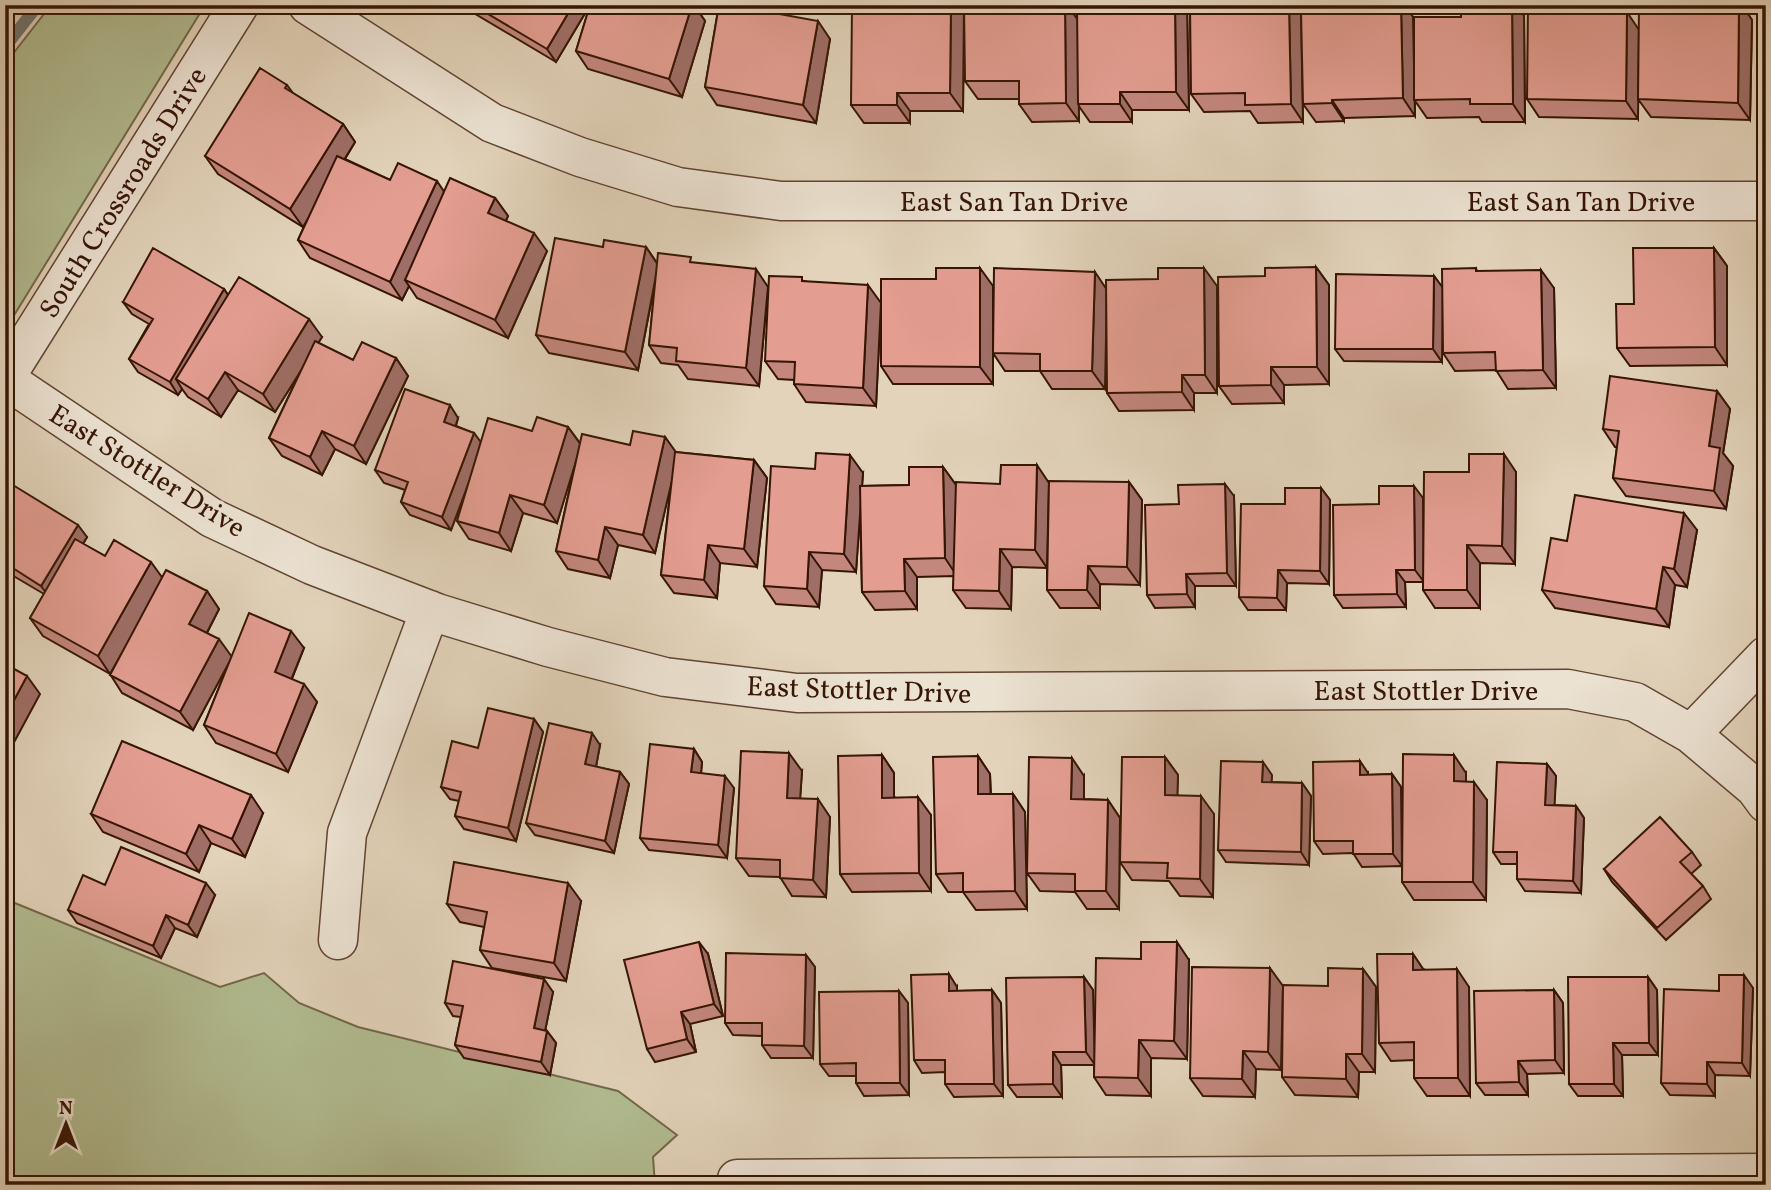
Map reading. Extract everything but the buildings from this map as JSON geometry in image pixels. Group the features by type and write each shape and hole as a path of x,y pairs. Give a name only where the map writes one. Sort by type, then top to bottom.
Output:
{"street":[{"name":"South Crossroads Drive","path":"5,378 239,5"},
{"name":"East San Tan Drive","path":"308,5 492,123 580,157 678,187 781,201 1766,201"},
{"name":"East Stottler Drive","path":"5,378 212,517 312,565 430,610 548,647 665,677 797,693 1568,690 1635,702 1691,734 1755,788 1766,803"},
{"path":"338,940 347,833 430,610"},
{"path":"1691,734 1766,656"},
{"path":"737,1179 1766,1173"}],"green space":[{"path":"51,5 205,5 5,330 5,64"},
{"path":"5,899 220,987 264,973 299,1003 358,1027 618,1091 677,1135 653,1157 655,1185 5,1185"}],"waterway":[{"path":"5,47 38,5"}]}
